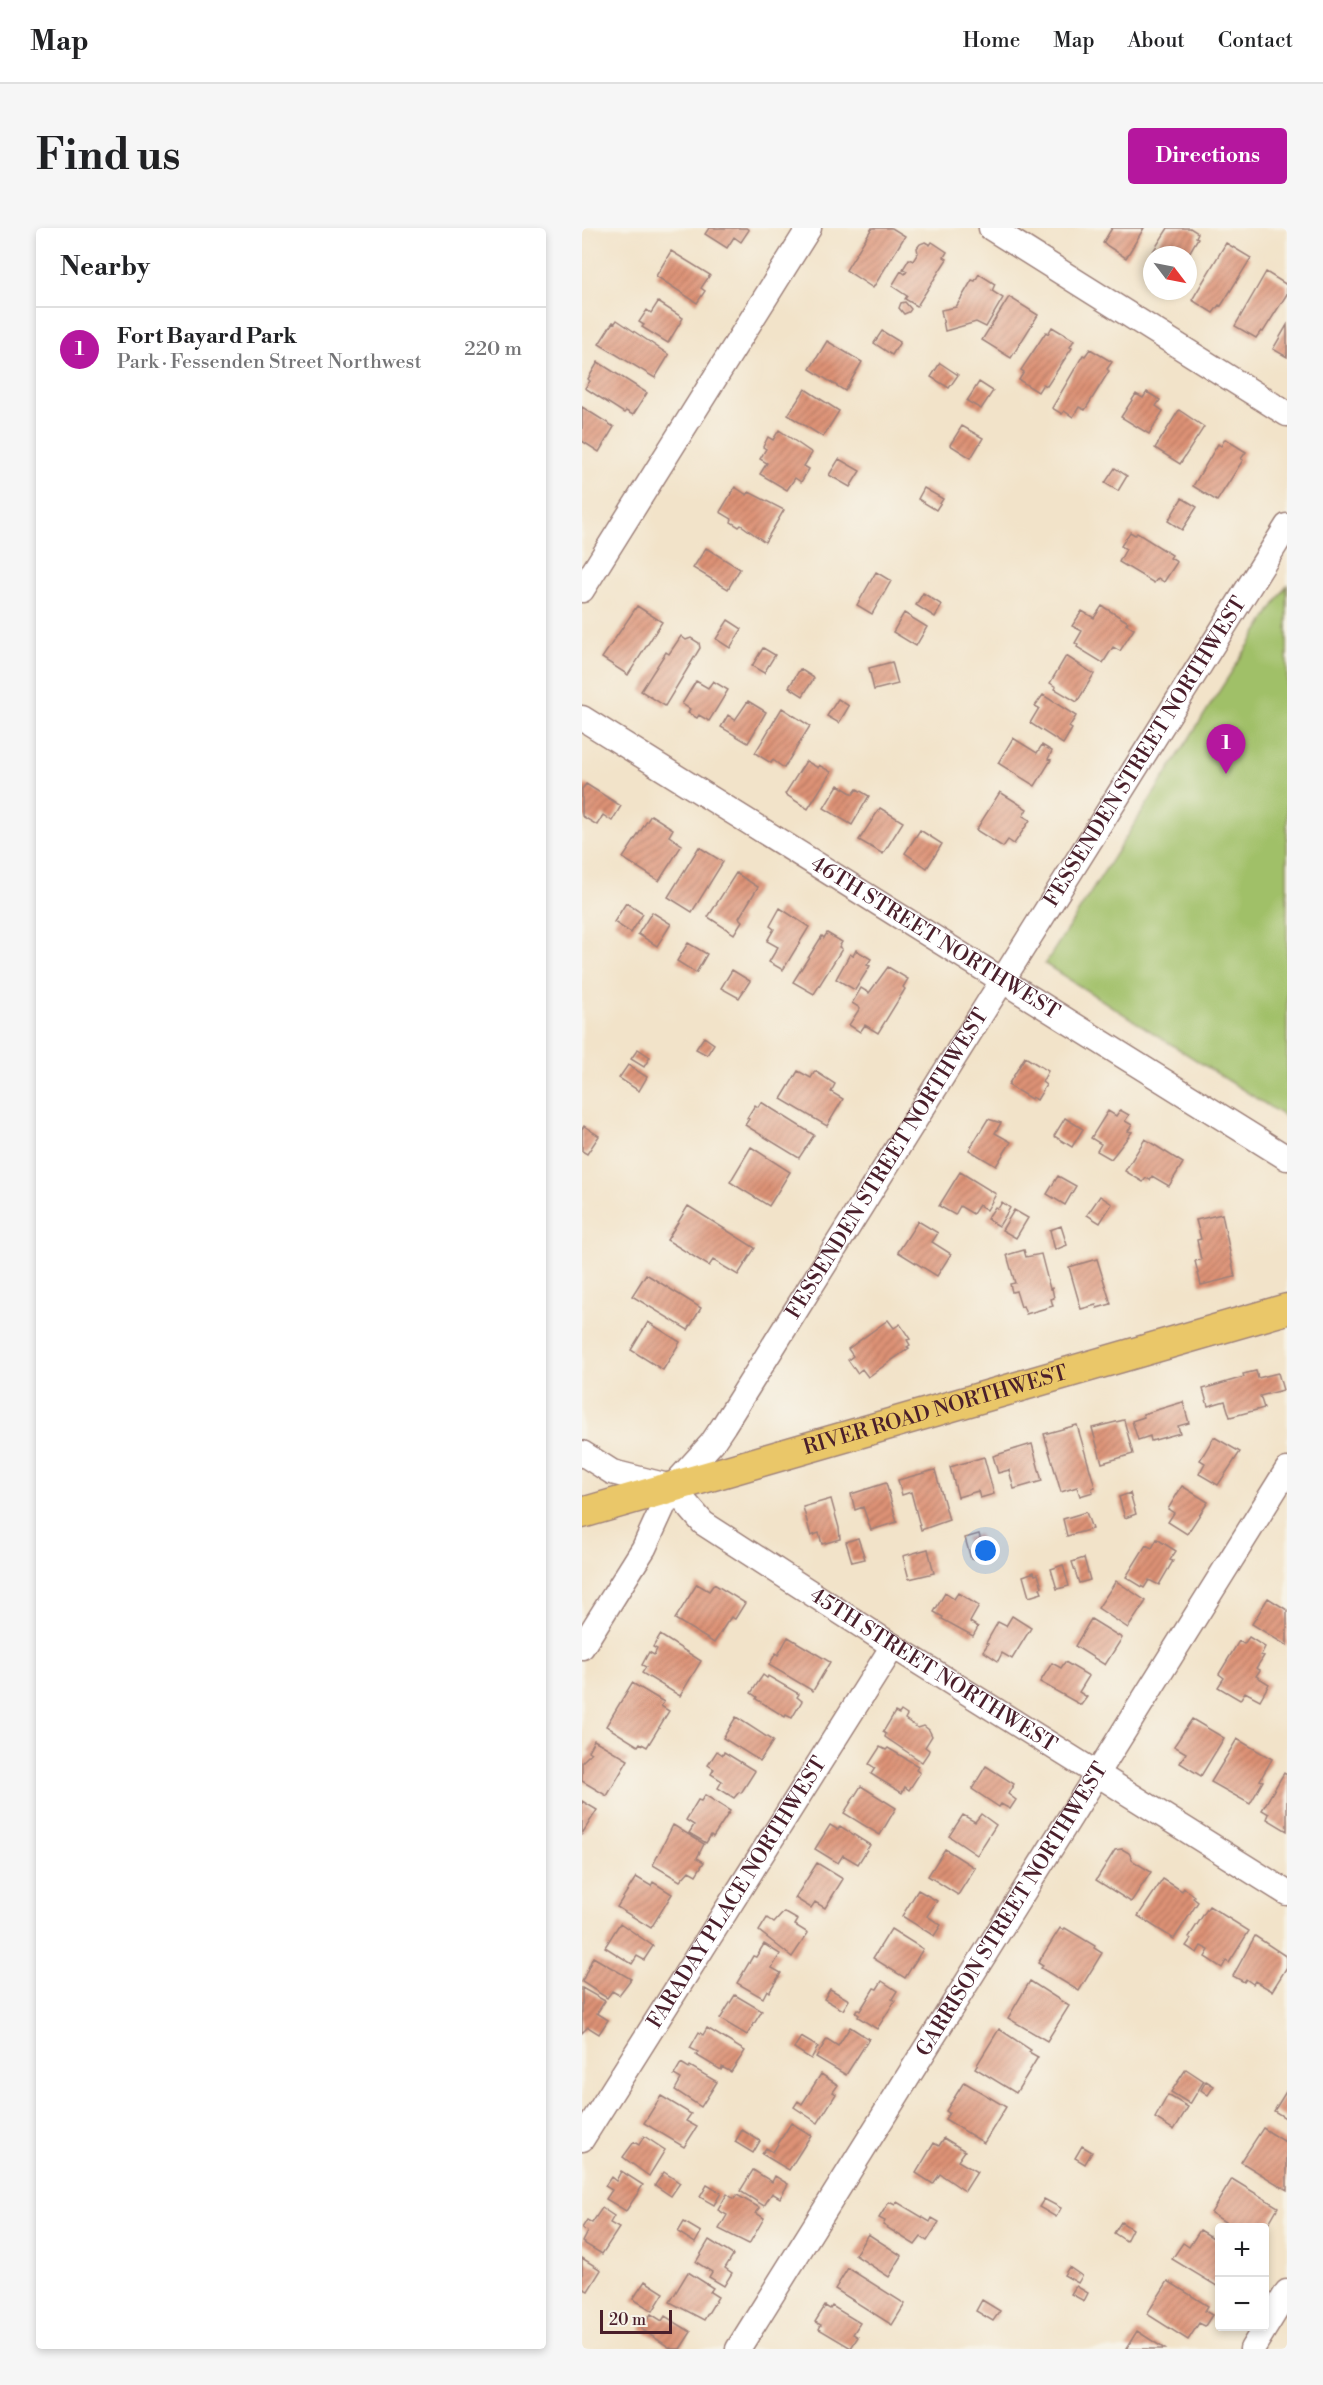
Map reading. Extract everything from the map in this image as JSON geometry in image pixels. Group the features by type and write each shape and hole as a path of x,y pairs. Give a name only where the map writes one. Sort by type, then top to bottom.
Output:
{"main road":[{"name":"RIVER ROAD NORTHWEST","path":"582,1513 1287,1309"}],"street":[{"path":"582,590 808,228"},
{"path":"991,228 1287,414"},
{"name":"FESSENDEN STREET NORTHWEST","path":"582,1647 644,1548 672,1487 712,1443 724,1425 1287,526"},
{"name":"46TH STREET NORTHWEST","path":"582,718 1287,1158"},
{"path":"582,1454 612,1472 672,1487"},
{"name":"GARRISON STREET NORTHWEST","path":"738,2349 1287,1470"},
{"name":"45TH STREET NORTHWEST","path":"672,1487 702,1523 892,1646 1287,1893"},
{"name":"FARADAY PLACE NORTHWEST","path":"582,2139 892,1646"},
{"path":"1252,2349 1287,2292"}],"green space":[{"path":"1287,585 1287,1118 1045,964"}],"building":[{"path":"709,228 746,228 749,230 741,242 734,237 727,248 705,234"},
{"path":"872,228 892,228 905,236 873,288 846,270"},
{"path":"1112,228 1144,228 1126,258 1103,243"},
{"path":"1168,228 1190,228 1198,233 1193,246 1156,246"},
{"path":"925,242 930,245 932,242 947,252 944,257 947,259 917,306 905,299 907,296 892,286 901,271 905,274 907,271 903,269 909,259 913,261 918,253 917,248"},
{"path":"1226,243 1251,258 1221,306 1219,305 1213,313 1192,300 1197,300 1197,292"},
{"path":"671,251 710,275 701,288 705,291 697,303 656,276"},
{"path":"1266,272 1287,285 1287,294 1263,332 1261,331 1256,338 1235,326"},
{"path":"979,274 995,284 992,291 1003,298 986,327 976,322 945,331 941,310 956,307 972,280 975,281"},
{"path":"1009,297 1038,315 1011,358 982,340"},
{"path":"658,302 683,318 668,343 642,327 644,325 639,322 647,310 651,313"},
{"path":"905,302 911,309 904,314 899,308 901,303"},
{"path":"617,320 669,355 655,378 599,344 613,322"},
{"path":"1287,325 1287,357 1273,349"},
{"path":"1052,327 1074,340 1070,347 1072,348 1047,386 1043,384 1038,392 1019,380 1024,372 1021,370 1046,332 1048,334"},
{"path":"882,331 900,342 892,355 874,343"},
{"path":"827,341 862,362 845,391 810,369"},
{"path":"1090,349 1112,362 1107,369 1109,371 1085,410 1079,407 1073,417 1064,411 1062,414 1052,408 1083,355 1085,356"},
{"path":"598,362 647,393 633,415 626,411 624,413 585,388"},
{"path":"940,363 958,375 949,388 931,377"},
{"path":"979,382 993,391 981,409 967,401"},
{"path":"805,389 839,411 823,437 788,415"},
{"path":"1147,392 1160,400 1156,406 1163,411 1149,434 1121,417 1136,394 1143,398"},
{"path":"582,407 614,427 599,452 582,441"},
{"path":"1179,410 1204,427 1180,464 1155,448"},
{"path":"962,426 983,438 971,458 950,445"},
{"path":"779,430 812,453 804,466 809,469 801,482 795,478 787,490 760,474 767,463 760,459 766,449 763,447 768,437 773,440"},
{"path":"1225,439 1246,452 1217,501 1193,486 1218,444 1221,446"},
{"path":"839,459 860,471 850,487 829,475"},
{"path":"1115,468 1127,476 1118,491 1105,483"},
{"path":"735,487 747,495 749,492 784,510 765,542 741,525 739,527 731,522 732,519 720,512"},
{"path":"924,488 943,499 936,510 918,499"},
{"path":"1182,498 1197,507 1182,530 1168,521"},
{"path":"1130,532 1135,535 1137,533 1172,555 1170,558 1177,562 1164,582 1158,578 1154,583 1119,562 1126,549 1121,546"},
{"path":"706,548 740,569 728,589 693,568"},
{"path":"876,572 891,581 872,614 857,605"},
{"path":"923,593 942,605 935,617 916,605"},
{"path":"637,606 662,622 628,675 602,658"},
{"path":"1102,606 1128,622 1126,624 1134,629 1120,651 1113,647 1103,663 1077,647 1075,643 1082,631 1072,626 1082,611 1094,618"},
{"path":"904,613 927,627 916,646 893,632"},
{"path":"728,620 742,629 730,648 716,639"},
{"path":"681,636 686,640 691,638 699,643 700,648 665,706 641,691 666,652 669,654"},
{"path":"763,648 775,655 764,673 752,666"},
{"path":"1066,656 1094,674 1077,702 1055,689 1056,687 1050,683"},
{"path":"892,662 898,684 874,690 869,668"},
{"path":"800,669 814,678 803,696 789,687"},
{"path":"696,681 708,688 713,681 728,690 709,721 699,715 697,718 688,713 690,709 682,704"},
{"path":"1043,695 1076,716 1069,727 1072,729 1063,744 1030,723 1039,708 1035,706"},
{"path":"838,699 849,706 839,723 827,716"},
{"path":"748,701 766,712 748,743 721,727 728,715 735,720"},
{"path":"782,708 810,726 784,768 773,760 771,763 755,753"},
{"path":"1013,738 1037,753 1042,745 1052,751 1048,759 1051,760 1035,786 998,763"},
{"path":"806,761 831,772 808,809 785,794"},
{"path":"586,784 621,806 612,821 603,815 597,825 582,816 582,789"},
{"path":"838,785 853,794 857,789 869,796 852,825 824,808"},
{"path":"1000,792 1027,809 1023,816 1030,820 1014,844 1008,840 1003,847 976,830"},
{"path":"880,808 903,822 883,854 859,840"},
{"path":"651,815 673,829 669,836 682,845 659,881 623,858"},
{"path":"920,830 942,844 927,868 905,853"},
{"path":"699,847 723,862 692,912 668,897"},
{"path":"736,873 758,887 739,918 742,921 734,934 708,917"},
{"path":"626,903 643,914 631,933 614,922"},
{"path":"780,908 809,927 783,970 769,962 778,947 767,941 774,929 770,926"},
{"path":"652,912 671,924 657,946 638,934"},
{"path":"827,933 842,942 839,947 842,949 814,994 793,982 822,936 824,938"},
{"path":"688,943 707,954 696,973 677,961"},
{"path":"856,950 871,959 867,965 870,966 855,990 836,979 850,954 853,956"},
{"path":"888,967 908,979 903,987 905,989 878,1033 865,1025 860,1032 849,1025 860,1008 852,1003 861,988 869,993"},
{"path":"732,970 750,981 739,998 721,988"},
{"path":"704,1037 714,1044 707,1055 696,1049"},
{"path":"638,1049 650,1057 644,1067 631,1059"},
{"path":"1025,1057 1048,1071 1042,1082 1046,1085 1037,1100 1032,1097 1031,1099 1008,1085"},
{"path":"628,1065 647,1077 639,1091 619,1078"},
{"path":"798,1071 811,1078 815,1071 835,1084 831,1092 843,1099 827,1126 781,1099"},
{"path":"761,1102 814,1135 799,1158 745,1125 755,1105 758,1107"},
{"path":"1120,1110 1129,1115 1125,1121 1132,1125 1128,1131 1132,1132 1111,1159 1097,1151 1101,1144 1091,1138 1108,1111 1116,1116"},
{"path":"1065,1118 1083,1129 1072,1147 1054,1136"},
{"path":"988,1119 1001,1123 995,1133 1011,1142 996,1166 969,1150"},
{"path":"584,1126 599,1136 587,1154 582,1151"},
{"path":"1145,1139 1183,1163 1169,1186 1152,1176 1150,1180 1146,1178 1143,1182 1125,1171"},
{"path":"751,1147 790,1172 769,1206 730,1182"},
{"path":"960,1172 996,1194 987,1210 979,1205 973,1214 960,1206 955,1215 939,1206"},
{"path":"1058,1176 1076,1186 1065,1205 1047,1194"},
{"path":"1100,1196 1112,1204 1100,1223 1087,1215"},
{"path":"1002,1202 1010,1208 999,1226 987,1219 995,1207 998,1209"},
{"path":"688,1206 755,1248 738,1275 713,1260 709,1266 667,1240"},
{"path":"1014,1210 1028,1218 1016,1238 1002,1230"},
{"path":"1222,1214 1235,1277 1201,1285 1195,1261 1201,1260 1197,1240 1201,1239 1196,1220"},
{"path":"918,1221 938,1233 932,1242 951,1254 937,1276 898,1252"},
{"path":"1061,1226 1067,1245 1055,1250 1050,1230"},
{"path":"1024,1250 1026,1257 1041,1254 1054,1298 1051,1299 1053,1306 1026,1314 1016,1291 1012,1292 1010,1284 1015,1283 1007,1255"},
{"path":"1097,1259 1111,1304 1081,1309 1069,1267"},
{"path":"646,1274 701,1308 688,1330 632,1296"},
{"path":"888,1320 894,1328 900,1324 910,1339 907,1340 909,1348 868,1377 862,1369 857,1373 848,1360 853,1356 848,1349"},
{"path":"648,1322 680,1342 663,1370 631,1350"},
{"path":"1256,1371 1258,1378 1278,1373 1283,1390 1260,1396 1264,1408 1230,1417 1225,1401 1208,1406 1203,1389 1244,1377 1243,1374"},
{"path":"1183,1402 1189,1423 1178,1426 1180,1433 1151,1441 1150,1436 1138,1440 1132,1421 1144,1417 1143,1414"},
{"path":"1124,1420 1133,1454 1102,1463 1092,1428"},
{"path":"1077,1425 1095,1487 1092,1488 1093,1492 1080,1496 1077,1487 1061,1492 1044,1434"},
{"path":"1214,1437 1240,1452 1218,1485 1199,1474 1205,1463 1200,1460"},
{"path":"1032,1444 1042,1481 1014,1489 1009,1470 998,1473 993,1456"},
{"path":"984,1457 994,1494 980,1498 978,1491 958,1497 950,1467"},
{"path":"935,1470 949,1520 921,1530 911,1492 902,1495 898,1480"},
{"path":"886,1483 897,1522 871,1530 863,1507 855,1510 851,1494"},
{"path":"1182,1486 1208,1502 1187,1534 1168,1522 1174,1513 1168,1509"},
{"path":"1130,1493 1136,1514 1125,1518 1119,1497"},
{"path":"831,1499 840,1539 822,1544 819,1533 811,1536 803,1507"},
{"path":"1086,1512 1092,1529 1067,1536 1063,1519"},
{"path":"979,1534 985,1555 971,1559 965,1538"},
{"path":"858,1538 865,1559 852,1562 846,1542"},
{"path":"1157,1539 1176,1551 1159,1585 1149,1580 1144,1588 1126,1577 1146,1545 1152,1548"},
{"path":"928,1549 934,1573 909,1579 903,1556"},
{"path":"1084,1558 1090,1580 1079,1583 1072,1562"},
{"path":"1063,1565 1069,1586 1057,1589 1051,1569"},
{"path":"1034,1572 1035,1575 1038,1574 1042,1593 1029,1597 1023,1576"},
{"path":"1116,1581 1146,1601 1128,1628 1098,1608"},
{"path":"697,1584 709,1591 714,1584 745,1603 735,1619 731,1617 714,1643 675,1619"},
{"path":"945,1593 954,1599 958,1593 979,1606 970,1622 978,1627 973,1636 934,1612"},
{"path":"1268,1598 1287,1610 1287,1646 1252,1624"},
{"path":"1012,1616 1031,1628 1012,1659 1002,1653 998,1661 983,1651 998,1622 1006,1626"},
{"path":"1091,1619 1122,1638 1105,1665 1075,1646"},
{"path":"660,1635 701,1661 680,1696 642,1673 646,1667 642,1665 649,1652 654,1655 657,1649 653,1647"},
{"path":"788,1637 830,1662 813,1691 769,1665 776,1653 778,1655"},
{"path":"1249,1637 1265,1647 1261,1655 1264,1656 1256,1668 1260,1670 1256,1676 1269,1684 1260,1700 1245,1692 1240,1700 1218,1687 1224,1678 1219,1674 1239,1641 1244,1644"},
{"path":"1065,1662 1089,1676 1079,1692 1087,1697 1081,1705 1040,1682 1052,1663 1061,1668"},
{"path":"763,1675 799,1694 797,1697 802,1701 792,1718 786,1715 785,1717 756,1699 757,1697 751,1693"},
{"path":"632,1683 664,1702 661,1706 669,1711 647,1747 640,1743 638,1746 606,1726"},
{"path":"901,1711 907,1715 905,1719 918,1728 924,1726 932,1736 925,1747 929,1750 922,1762 885,1737 886,1734 883,1732 895,1712 899,1714"},
{"path":"736,1717 773,1741 760,1761 723,1738"},
{"path":"1192,1719 1224,1738 1201,1776 1180,1763 1186,1753 1174,1746"},
{"path":"1237,1739 1272,1759 1250,1804 1211,1782"},
{"path":"594,1740 628,1760 607,1796 582,1781 582,1762 591,1753 588,1751"},
{"path":"880,1747 886,1750 888,1748 918,1766 916,1770 920,1773 909,1790 905,1787 902,1793 871,1774 875,1768 869,1764"},
{"path":"717,1751 723,1755 724,1752 755,1771 741,1793 739,1792 734,1798 718,1788 722,1781 711,1774 714,1769 708,1765"},
{"path":"986,1766 1014,1784 1008,1794 1016,1800 1010,1809 1001,1804 999,1807 972,1789"},
{"path":"1284,1773 1287,1775 1287,1831 1267,1819 1269,1814 1262,1810"},
{"path":"861,1786 896,1808 880,1835 844,1813"},
{"path":"705,1795 730,1811 713,1837 711,1835 706,1843 689,1833 694,1825 686,1820 698,1800 701,1801"},
{"path":"582,1801 597,1810 582,1834"},
{"path":"981,1814 996,1825 977,1855 949,1836 963,1815 975,1822"},
{"path":"673,1825 704,1844 697,1858 704,1862 696,1875 689,1871 680,1881 653,1865"},
{"path":"830,1825 838,1830 840,1826 870,1845 858,1864 843,1855 838,1863 815,1849"},
{"path":"945,1849 975,1868 958,1895 928,1876"},
{"path":"1122,1849 1129,1853 1133,1861 1151,1872 1131,1902 1096,1880 1115,1850"},
{"path":"817,1863 843,1879 825,1908 815,1902 811,1908 795,1898"},
{"path":"636,1877 651,1886 653,1882 672,1894 651,1928 617,1907"},
{"path":"1163,1879 1182,1891 1184,1888 1195,1896 1193,1898 1198,1902 1174,1939 1138,1916"},
{"path":"918,1890 937,1901 927,1916 941,1925 934,1936 902,1916"},
{"path":"1209,1906 1249,1931 1229,1963 1226,1961 1222,1968 1205,1957 1209,1950 1201,1946 1197,1953 1186,1946 1191,1939 1189,1937"},
{"path":"784,1912 798,1920 795,1925 808,1933 792,1957 759,1931 767,1918 774,1923"},
{"path":"620,1923 653,1946 644,1960 637,1956 632,1964 605,1947"},
{"path":"1060,1928 1063,1930 1065,1928 1095,1946 1094,1948 1102,1953 1079,1991 1041,1968 1043,1966 1038,1963"},
{"path":"891,1929 923,1949 905,1978 873,1958"},
{"path":"1255,1936 1287,1957 1287,1967 1272,1991 1255,1981 1253,1984 1246,1979 1244,1982 1233,1976"},
{"path":"764,1944 780,1954 772,1968 781,1973 763,1998 737,1983 753,1956 756,1957"},
{"path":"593,1957 631,1979 619,1995 612,1991 607,1998 582,1982"},
{"path":"882,1981 897,1991 892,1999 895,2001 877,2029 858,2017 859,2015 855,2012 857,2009 860,2011 874,1988 877,1989"},
{"path":"1030,1981 1069,2006 1047,2041 1008,2018"},
{"path":"582,1988 605,2001 597,2013 608,2020 599,2034 588,2027 582,2033"},
{"path":"830,1989 849,2000 843,2010 824,1999"},
{"path":"735,1995 762,2011 747,2035 720,2019"},
{"path":"850,2027 869,2039 846,2075 816,2057 827,2039 838,2046"},
{"path":"707,2028 745,2051 731,2072 722,2067 721,2070 696,2055 698,2052 690,2048 699,2032 703,2035"},
{"path":"999,2029 1038,2057 1016,2093 975,2068"},
{"path":"801,2037 818,2047 811,2059 794,2048"},
{"path":"681,2063 717,2082 701,2107 675,2090 681,2079 674,2075"},
{"path":"1186,2069 1204,2081 1190,2104 1171,2092"},
{"path":"821,2074 838,2085 833,2092 836,2094 818,2123 794,2107 798,2101 802,2104"},
{"path":"1206,2081 1214,2086 1208,2095 1201,2090"},
{"path":"964,2082 1006,2107 984,2143 945,2119 949,2113 946,2111"},
{"path":"1287,2090 1287,2119 1274,2111"},
{"path":"1168,2095 1188,2107 1174,2130 1155,2118"},
{"path":"661,2096 691,2114 686,2121 697,2127 684,2147 644,2123"},
{"path":"791,2123 811,2135 789,2170 762,2154 766,2148 773,2152"},
{"path":"1263,2128 1287,2143 1287,2190 1241,2162"},
{"path":"742,2130 760,2141 753,2153 735,2142"},
{"path":"644,2136 665,2150 649,2176 623,2157 634,2142 639,2145"},
{"path":"944,2138 965,2151 958,2161 977,2172 965,2191 940,2174 933,2184 916,2173 934,2143 939,2146"},
{"path":"1082,2146 1092,2152 1085,2164 1075,2158"},
{"path":"753,2170 772,2182 775,2176 788,2184 780,2198 772,2193 764,2206 740,2191"},
{"path":"621,2171 643,2185 626,2211 606,2199 612,2190 605,2186 611,2177 616,2181"},
{"path":"664,2172 680,2183 671,2196 655,2185"},
{"path":"1232,2179 1278,2207 1269,2223 1226,2223 1211,2213"},
{"path":"707,2185 721,2193 714,2205 700,2197"},
{"path":"727,2194 734,2199 737,2195 760,2208 756,2213 764,2218 749,2244 719,2229 727,2215 718,2210"},
{"path":"1044,2199 1061,2208 1056,2217 1039,2207"},
{"path":"889,2202 895,2205 897,2202 930,2222 932,2218 939,2222 927,2241 921,2237 915,2245 883,2225 885,2221 879,2218"},
{"path":"602,2208 614,2216 610,2223 619,2228 602,2254 582,2242 587,2232 582,2228 587,2220 592,2223"},
{"path":"684,2222 701,2232 695,2243 678,2232"},
{"path":"1121,2222 1132,2229 1126,2241 1114,2233"},
{"path":"1200,2230 1215,2239 1215,2285 1172,2259 1183,2243 1189,2247"},
{"path":"868,2234 902,2256 889,2277 855,2255"},
{"path":"709,2240 733,2255 725,2268 732,2273 724,2286 709,2277 712,2272 696,2262"},
{"path":"582,2258 601,2270 588,2291 582,2288"},
{"path":"1069,2267 1082,2276 1078,2283 1064,2275"},
{"path":"848,2268 905,2304 892,2325 835,2289"},
{"path":"688,2272 713,2288 710,2292 718,2297 704,2320 670,2302"},
{"path":"645,2281 664,2293 653,2311 633,2299"},
{"path":"1168,2281 1208,2306 1205,2311 1212,2315 1205,2326 1199,2323 1188,2340 1147,2314"},
{"path":"1076,2286 1088,2293 1084,2301 1071,2294"},
{"path":"982,2300 1000,2311 993,2321 976,2311"},
{"path":"825,2306 830,2309 832,2306 860,2323 853,2334 858,2337 851,2348 819,2329 821,2325 815,2322"},
{"path":"651,2314 662,2321 665,2316 691,2332 680,2349 672,2349 641,2329"},
{"path":"1137,2331 1165,2349 1126,2349"}],"place":[{"name":"Fort Bayard Park","path":"1226,774"}]}
